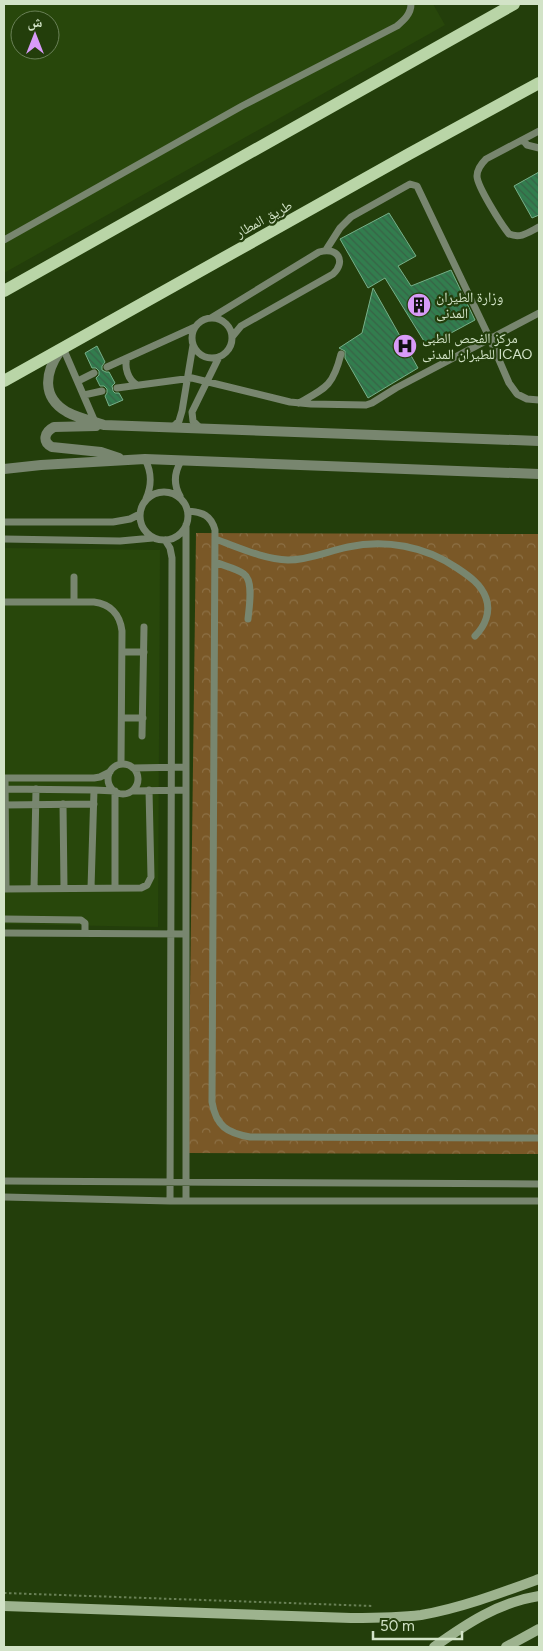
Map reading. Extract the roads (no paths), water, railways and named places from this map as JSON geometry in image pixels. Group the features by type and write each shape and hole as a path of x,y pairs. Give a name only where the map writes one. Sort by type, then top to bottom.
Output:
{"main road":[{"path":"4,291 514,4"},
{"name":"طريق المطار","path":"4,381 539,83"},
{"path":"4,1606 351,1618 397,1617 421,1615 452,1607 539,1579"},
{"path":"434,1647 474,1620 498,1608 512,1602 539,1596"},
{"path":"506,1647 539,1629"}],"street":[{"path":"62,349 52,362 49,370 49,389 52,397 58,406 68,412 100,424"},
{"path":"123,460 101,452 52,448 45,440 46,434 54,427 100,424 539,441"},
{"path":"4,469 41,465 145,460 539,474"}],"lane":[{"path":"4,240 242,106 397,26 406,18 411,9 411,4"},
{"path":"539,131 486,159 482,163 477,175 478,182 509,234 521,236 539,226"},
{"path":"523,140 527,145 539,148"},
{"path":"107,367 195,327 205,319 211,318 326,250 340,228 351,217 406,185 414,184 419,189 509,383 517,394 527,399 539,400"},
{"path":"200,429 193,420 192,412 219,357 228,349 232,337 241,326 334,274 340,262 338,256 333,251 326,250"},
{"path":"117,388 187,378 207,380 299,403 366,405 539,313"},
{"path":"211,318 223,321 231,331 232,337"},
{"path":"172,428 181,416 193,345 192,332 195,327"},
{"path":"193,345 200,355 219,357"},
{"path":"62,349 100,424"},
{"path":"299,403 329,385 337,372 341,354"},
{"path":"127,358 126,368 132,381 137,385"},
{"path":"78,381 94,373"},
{"path":"84,395 102,391"},
{"path":"145,460 149,467 151,484 140,514 143,528 153,538"},
{"path":"181,461 175,473 175,480 181,499 188,511 186,525 186,1201"},
{"path":"146,500 159,492 175,494 181,499"},
{"path":"188,511 204,514 213,523 215,530 212,1082 214,1114 228,1131 250,1136 539,1138"},
{"path":"4,522 113,522 130,519 140,514"},
{"path":"4,539 120,541 153,538 165,540 178,536 186,525"},
{"path":"214,539 266,556 288,560 310,558 347,547 374,544 399,545 429,553 464,573 483,592 488,605 488,612 484,625 475,636"},
{"path":"165,540 170,548 172,558 170,1201"},
{"path":"214,562 240,572 247,577 250,585 248,619"},
{"path":"74,577 74,602"},
{"path":"4,602 100,603 117,614 121,625 122,652 121,764"},
{"path":"142,736 144,627"},
{"path":"122,652 144,652"},
{"path":"122,718 143,718"},
{"path":"133,790 138,782 137,772 130,765 121,764 115,766 110,772 94,778 5,778 5,889 141,888 147,885 150,880 149,790"},
{"path":"133,768 186,767"},
{"path":"110,772 108,780 115,791 115,888"},
{"path":"5,789 94,790 115,791 124,794 133,790 186,790"},
{"path":"34,889 36,789"},
{"path":"91,888 94,790"},
{"path":"63,804 64,888"},
{"path":"5,805 94,804"},
{"path":"4,919 81,920 85,923 85,933"},
{"path":"4,933 186,934"},
{"path":"4,1181 539,1184"},
{"path":"4,1197 170,1201 539,1201"}],"place":[{"name":"وزارة الطيران المدنى","path":"419,305"},
{"name":"مركز الفحص الطبى للطيران المدنى ICAO","path":"405,346"}]}
